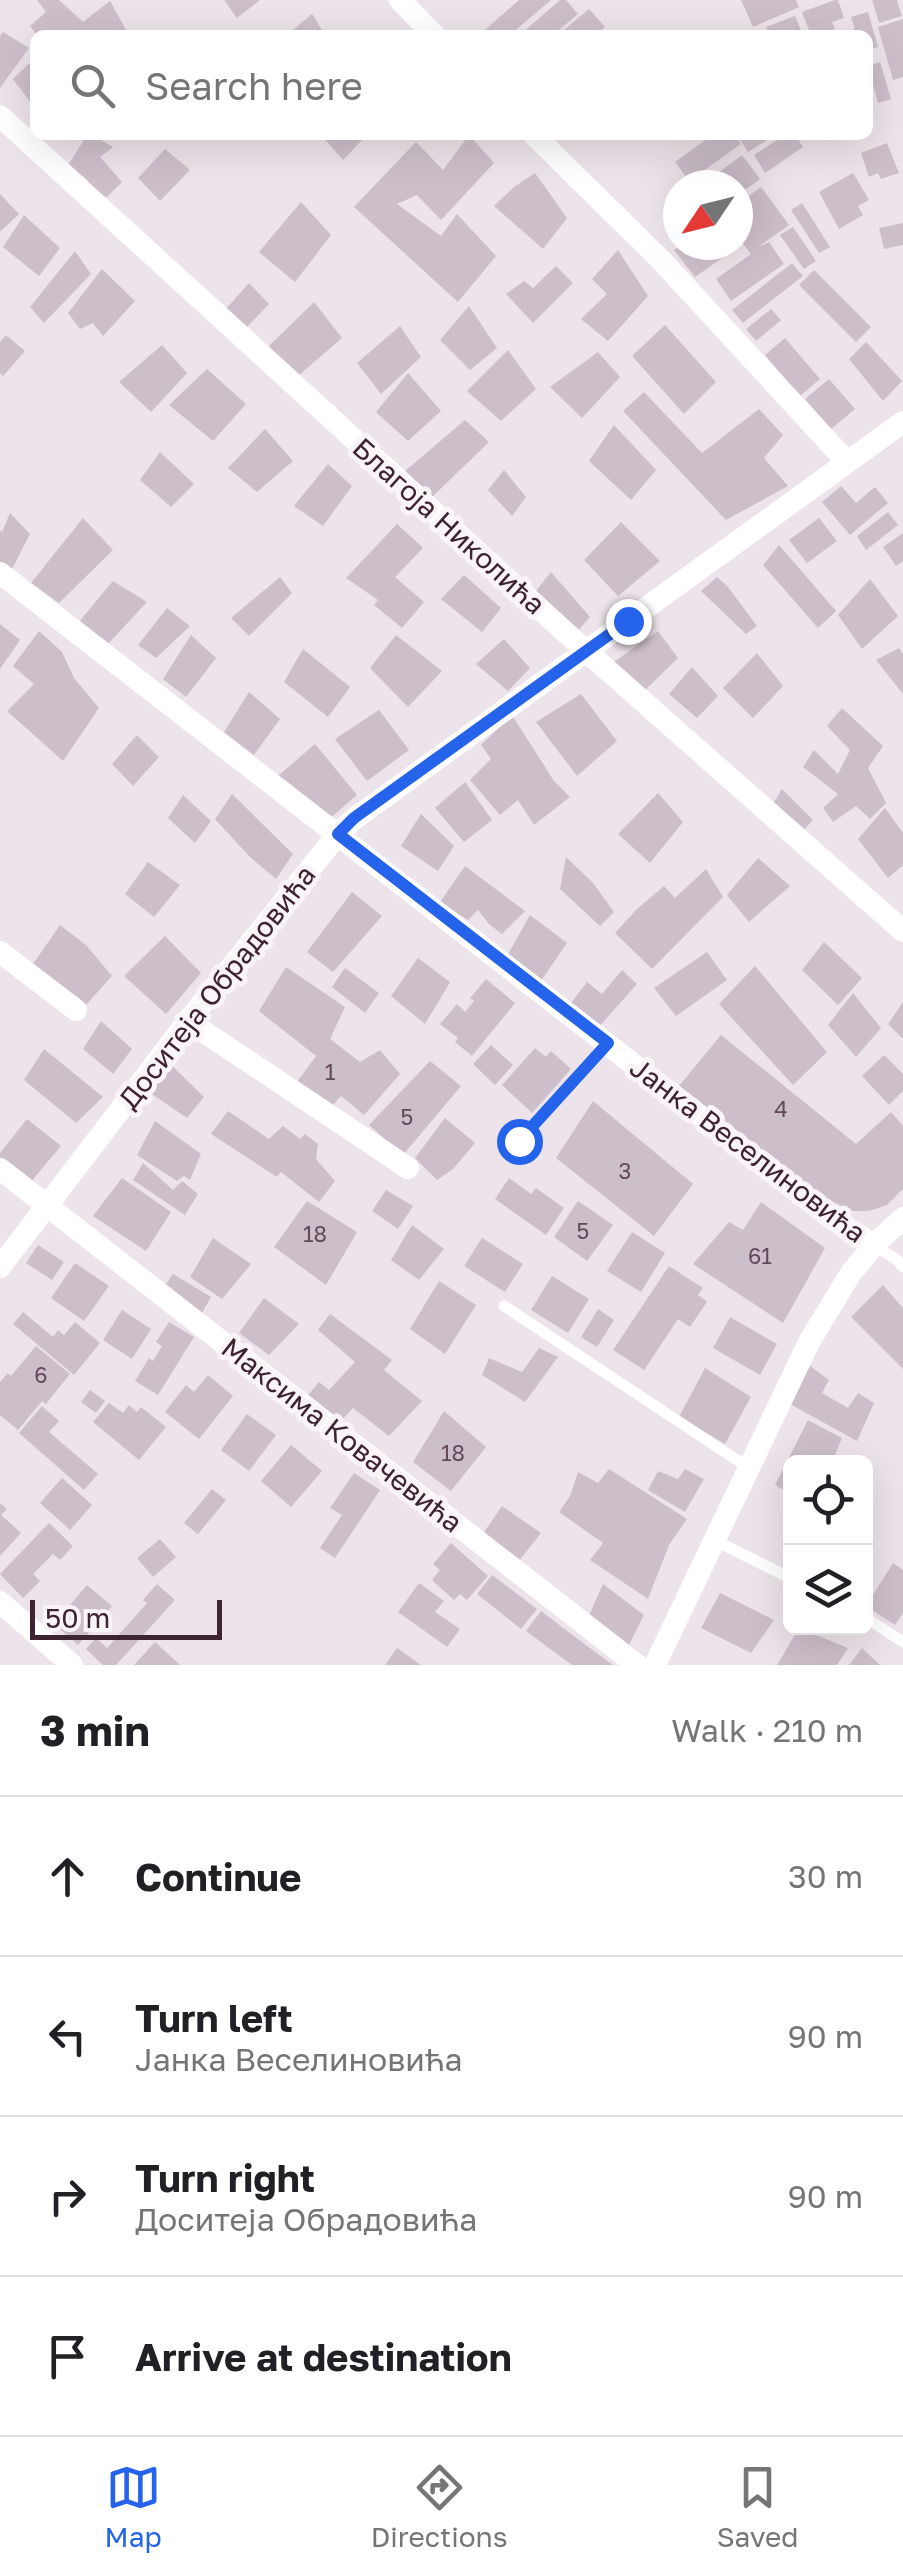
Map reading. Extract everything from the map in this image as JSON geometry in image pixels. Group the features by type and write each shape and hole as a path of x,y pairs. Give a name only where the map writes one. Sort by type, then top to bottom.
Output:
{"street":[{"path":"400,0 429,30"},
{"name":"Благоја Николића","path":"0,116 586,651 903,932"},
{"path":"539,140 660,260 847,462"},
{"name":"Доситеја Обрадовића","path":"0,1267 188,1021 354,818 903,422"},
{"name":"Јанка Веселиновића","path":"0,574 834,1220 874,1245"},
{"path":"0,952 76,1010"},
{"path":"188,1021 408,1168"},
{"name":"Максима Ковачевића","path":"0,1169 638,1665"},
{"path":"655,1665 808,1342 851,1273 903,1218"},
{"path":"0,1602 72,1665"}],"lane":[{"path":"519,1141 608,1043"},
{"path":"874,1245 903,1267"},
{"path":"504,1306 749,1468"},
{"path":"713,1540 783,1575"},
{"path":"873,1623 903,1642"}],"building":[{"path":"37,0 59,0 83,22 110,1 126,30 33,30 30,26 46,12"},
{"path":"224,0 260,0 237,18"},
{"path":"519,0 551,0 516,30 485,30"},
{"path":"560,0 566,0 578,14 559,30 526,30"},
{"path":"741,0 796,0 799,7 753,27"},
{"path":"838,0 844,18 832,22 835,29 809,30 802,12"},
{"path":"872,0 897,0 902,16 879,23"},
{"path":"589,9 605,27 601,30 564,30"},
{"path":"868,12 878,47 873,48 873,30 852,30 855,29 851,17"},
{"path":"312,14 322,30 293,30"},
{"path":"795,16 801,30 767,30 766,27"},
{"path":"903,19 903,77 893,80 878,27"},
{"path":"3,32 29,48 0,88 0,36"},
{"path":"880,62 891,99 878,103 873,64"},
{"path":"30,63 30,102 13,79"},
{"path":"84,140 101,140 113,147 100,157 122,182 104,200 84,177 67,167"},
{"path":"325,140 362,140 343,160"},
{"path":"465,140 473,140 494,163 441,220 417,195 397,204 441,236 457,214 496,256 458,302 354,207 416,142 443,170"},
{"path":"705,140 738,140 741,144 704,170 681,170 675,162"},
{"path":"740,140 767,140 748,152"},
{"path":"777,140 798,140 803,147 765,173 754,155"},
{"path":"887,143 899,173 881,179 878,173 869,177 861,153"},
{"path":"165,149 190,170 160,201 138,178"},
{"path":"742,155 760,179 753,184 753,170 722,170"},
{"path":"535,173 567,218 543,249 494,206"},
{"path":"853,173 869,200 858,206 863,215 839,229 819,192"},
{"path":"761,187 789,225 758,247 769,242 784,264 731,301 716,279 743,260 753,260 753,193"},
{"path":"0,194 19,214 0,232"},
{"path":"301,202 331,235 295,282 259,252"},
{"path":"802,203 830,247 819,253 791,210"},
{"path":"24,215 60,248 39,276 3,247"},
{"path":"903,223 903,245 884,249 879,228"},
{"path":"793,227 816,261 804,269 780,235"},
{"path":"618,250 648,296 608,341 581,319 607,294 592,279"},
{"path":"75,251 91,274 44,323 30,307"},
{"path":"682,260 719,260 695,277"},
{"path":"792,263 803,276 743,323 732,310"},
{"path":"556,266 573,283 533,323 506,294 524,281 533,288"},
{"path":"102,269 135,301 103,336 93,323 80,329 68,313"},
{"path":"814,270 871,327 856,342 799,285"},
{"path":"249,283 269,304 245,329 224,311"},
{"path":"314,302 342,338 298,376 267,348"},
{"path":"469,306 497,348 470,370 440,340"},
{"path":"771,309 781,320 756,341 746,329"},
{"path":"665,325 716,382 684,414 632,356"},
{"path":"400,326 421,357 381,394 357,363"},
{"path":"6,335 25,351 3,376 0,342"},
{"path":"785,338 820,379 800,396 765,355"},
{"path":"866,342 902,381 883,401 849,359"},
{"path":"162,345 187,373 151,412 119,382"},
{"path":"508,350 536,389 501,421 467,391"},
{"path":"598,352 620,377 582,418 550,387"},
{"path":"207,369 246,404 213,441 169,405"},
{"path":"408,373 441,411 408,441 376,412"},
{"path":"829,379 855,409 831,429 805,399"},
{"path":"644,392 702,453 759,409 783,435 764,458 788,486 726,520 623,411"},
{"path":"465,420 489,442 430,499 404,472"},
{"path":"614,425 656,470 631,500 589,461"},
{"path":"265,429 293,461 257,492 228,468"},
{"path":"160,452 194,484 171,507 140,480"},
{"path":"328,464 352,486 323,526 294,506"},
{"path":"504,470 526,497 512,516 488,490"},
{"path":"841,486 856,503 875,487 888,503 850,535 822,502"},
{"path":"888,512 898,525 866,550 857,536"},
{"path":"10,513 30,534 11,571 0,563 0,530"},
{"path":"83,518 113,550 59,603 31,583"},
{"path":"819,518 837,541 807,563 789,540"},
{"path":"621,522 660,561 618,596 584,560"},
{"path":"397,524 423,548 395,577 424,602 402,628 374,605 378,600 346,578"},
{"path":"903,533 903,561 896,566 883,547"},
{"path":"779,545 836,611 818,628 763,565"},
{"path":"551,572 590,617 575,634 536,591"},
{"path":"464,575 501,608 482,632 441,599"},
{"path":"280,577 292,593 249,636 231,618"},
{"path":"717,577 757,626 746,634 701,591"},
{"path":"870,579 898,616 862,649 838,615"},
{"path":"113,581 147,602 108,644 78,623"},
{"path":"167,608 190,626 156,658 138,645"},
{"path":"0,624 20,640 0,669"},
{"path":"39,631 62,652 74,678 99,708 63,761 7,711 34,684 13,666"},
{"path":"658,631 678,658 641,694 611,664"},
{"path":"191,635 216,658 186,697 163,679"},
{"path":"396,635 442,671 408,707 370,668"},
{"path":"504,639 530,668 508,691 476,664"},
{"path":"899,648 903,654 903,694 876,660"},
{"path":"303,649 350,687 328,717 284,682"},
{"path":"757,653 783,686 753,718 723,688"},
{"path":"692,667 718,696 697,718 669,694"},
{"path":"249,692 280,719 254,755 224,732"},
{"path":"581,694 617,741 577,776 536,722"},
{"path":"842,708 883,746 868,768 886,803 870,819 856,806 833,822 823,808 838,794 803,767 814,750 838,774 850,750 827,726"},
{"path":"379,710 409,750 367,781 335,739"},
{"path":"512,715 554,781 570,797 534,825 518,800 500,815 470,780 491,759 481,745"},
{"path":"137,735 159,757 133,786 112,764"},
{"path":"315,744 357,795 329,819 278,776"},
{"path":"465,782 492,820 464,842 435,808"},
{"path":"782,789 813,820 801,833 771,807"},
{"path":"658,793 683,822 650,863 618,834"},
{"path":"232,794 293,854 276,879 215,819"},
{"path":"183,795 211,821 195,843 168,818"},
{"path":"885,808 903,833 903,865 888,878 858,839"},
{"path":"421,814 454,846 438,871 401,846"},
{"path":"566,857 593,883 614,912 600,926 560,889"},
{"path":"758,858 790,886 749,922 727,895"},
{"path":"148,862 180,885 154,917 125,894"},
{"path":"465,866 525,911 502,934 478,910 468,920 440,902"},
{"path":"706,869 723,897 652,969 615,933 664,886 675,898"},
{"path":"352,892 382,916 333,972 307,952"},
{"path":"530,915 567,943 541,981 507,956"},
{"path":"60,925 86,945 112,976 85,1006 33,964"},
{"path":"165,936 201,973 166,1014 124,976"},
{"path":"824,942 862,978 838,1005 802,970"},
{"path":"707,952 727,980 676,1016 654,988"},
{"path":"418,958 450,982 425,1024 391,996"},
{"path":"755,966 827,1052 793,1085 719,1004"},
{"path":"286,967 345,1007 330,1039 360,1062 380,1050 400,1074 364,1115 341,1096 332,1106 297,1082 316,1056 259,1011"},
{"path":"345,968 379,993 365,1013 332,987"},
{"path":"622,970 637,984 597,1029 568,1007 587,982 602,994"},
{"path":"486,979 515,1003 472,1056 440,1024 457,1004 465,1012 474,1001 470,998"},
{"path":"853,993 881,1028 856,1057 828,1025"},
{"path":"903,1002 903,1039 888,1024"},
{"path":"101,1021 132,1049 113,1074 83,1049"},
{"path":"721,1035 856,1144 891,1112 903,1126 903,1189 887,1205 853,1211 825,1198 679,1086"},
{"path":"491,1045 513,1065 495,1085 473,1064"},
{"path":"535,1048 546,1057 551,1051 571,1069 532,1113 502,1085"},
{"path":"44,1049 103,1097 76,1123 24,1080"},
{"path":"884,1055 903,1074 903,1091 889,1105 862,1076"},
{"path":"430,1061 461,1086 403,1155 369,1125"},
{"path":"168,1062 204,1097 187,1118 146,1090"},
{"path":"593,1101 693,1184 654,1236 556,1158"},
{"path":"228,1111 269,1139 283,1126 300,1139 305,1134 318,1144 316,1159 335,1181 319,1202 281,1172 277,1177 211,1134"},
{"path":"445,1118 475,1143 453,1169 437,1180 415,1158"},
{"path":"27,1119 61,1146 29,1184 0,1160 0,1153"},
{"path":"155,1121 201,1154 190,1180 184,1176 177,1181 137,1155"},
{"path":"143,1163 173,1190 182,1181 198,1194 185,1215 133,1180"},
{"path":"122,1178 171,1212 146,1251 93,1216"},
{"path":"509,1178 531,1194 536,1188 564,1208 546,1235 495,1199"},
{"path":"386,1190 413,1206 398,1229 372,1211"},
{"path":"307,1201 357,1232 326,1285 274,1247"},
{"path":"578,1201 613,1225 587,1261 554,1237"},
{"path":"761,1202 825,1248 783,1323 693,1264 729,1222 743,1230"},
{"path":"412,1225 444,1249 419,1280 391,1260"},
{"path":"632,1232 665,1253 641,1292 607,1271"},
{"path":"213,1238 251,1264 222,1299 190,1277"},
{"path":"482,1238 523,1264 505,1292 464,1266"},
{"path":"38,1245 64,1262 52,1280 26,1263"},
{"path":"75,1263 109,1286 84,1321 51,1298"},
{"path":"669,1266 703,1288 698,1295 707,1302 690,1327 678,1319 644,1370 613,1350"},
{"path":"173,1274 211,1297 199,1318 161,1291"},
{"path":"552,1276 589,1299 568,1333 531,1310"},
{"path":"439,1281 476,1305 445,1354 410,1329"},
{"path":"883,1285 903,1308 903,1369 851,1317"},
{"path":"264,1298 299,1324 269,1355 239,1333"},
{"path":"598,1309 614,1320 597,1347 581,1337"},
{"path":"122,1310 151,1329 132,1359 103,1340"},
{"path":"23,1312 53,1337 58,1330 64,1335 75,1322 100,1343 74,1375 13,1324"},
{"path":"330,1314 392,1360 384,1370 422,1401 389,1436 353,1408 336,1426 304,1400 319,1382 329,1390 355,1362 318,1330"},
{"path":"730,1317 777,1344 760,1375 713,1348"},
{"path":"169,1322 194,1337 158,1395 135,1381 162,1346 156,1342"},
{"path":"36,1346 70,1374 18,1430 0,1415 0,1382 8,1373 11,1376"},
{"path":"539,1348 558,1357 525,1402 482,1375 489,1358 522,1372"},
{"path":"810,1366 829,1380 822,1393 848,1408 858,1393 874,1403 857,1441 790,1404"},
{"path":"705,1368 751,1397 725,1444 679,1417"},
{"path":"208,1375 233,1396 199,1439 165,1412 186,1385 194,1392"},
{"path":"90,1390 105,1401 96,1413 81,1402"},
{"path":"109,1403 123,1413 129,1405 137,1412 141,1407 166,1427 139,1460 93,1422"},
{"path":"42,1406 59,1421 49,1432 98,1474 84,1490 19,1433"},
{"path":"444,1411 486,1447 451,1491 413,1462"},
{"path":"247,1414 276,1435 249,1471 221,1450"},
{"path":"808,1420 842,1438 835,1455 790,1455"},
{"path":"291,1445 322,1471 291,1507 261,1481"},
{"path":"609,1469 687,1519 669,1545 648,1599 590,1560 603,1543 559,1512 570,1496 578,1472 598,1483"},
{"path":"685,1469 704,1479 685,1512 648,1490 658,1471 678,1479"},
{"path":"783,1469 783,1490 775,1485"},
{"path":"354,1473 380,1490 335,1558 320,1548 342,1515 330,1508"},
{"path":"62,1478 92,1505 70,1530 40,1503"},
{"path":"212,1489 226,1500 198,1534 184,1523"},
{"path":"0,1503 7,1509 1,1515 21,1533 0,1556"},
{"path":"502,1506 541,1533 515,1566 480,1538"},
{"path":"49,1523 73,1546 60,1560 53,1554 33,1574 40,1581 23,1598 0,1574"},
{"path":"160,1539 176,1557 153,1577 137,1558"},
{"path":"451,1543 488,1576 467,1600 460,1594 454,1600 432,1580 440,1570 433,1564"},
{"path":"893,1563 903,1570 903,1613 895,1625 873,1611 873,1595"},
{"path":"492,1575 537,1609 521,1629 477,1594"},
{"path":"419,1583 444,1601 435,1612 460,1629 447,1647 398,1612"},
{"path":"157,1584 175,1600 116,1665 103,1665 86,1649 96,1638 107,1648 147,1603 143,1600"},
{"path":"603,1584 644,1615 628,1647 588,1618"},
{"path":"87,1585 112,1606 78,1645 54,1624"},
{"path":"720,1593 774,1620 751,1653 701,1628"},
{"path":"541,1611 613,1665 572,1665 526,1631"},
{"path":"795,1635 816,1635 848,1648 837,1665 777,1665"},
{"path":"155,1642 180,1665 134,1665"},
{"path":"397,1648 421,1665 385,1665"},
{"path":"862,1648 880,1665 849,1665"}],"route":[{"path":"519,1141 608,1043 338,834 354,818 628,621"}]}
